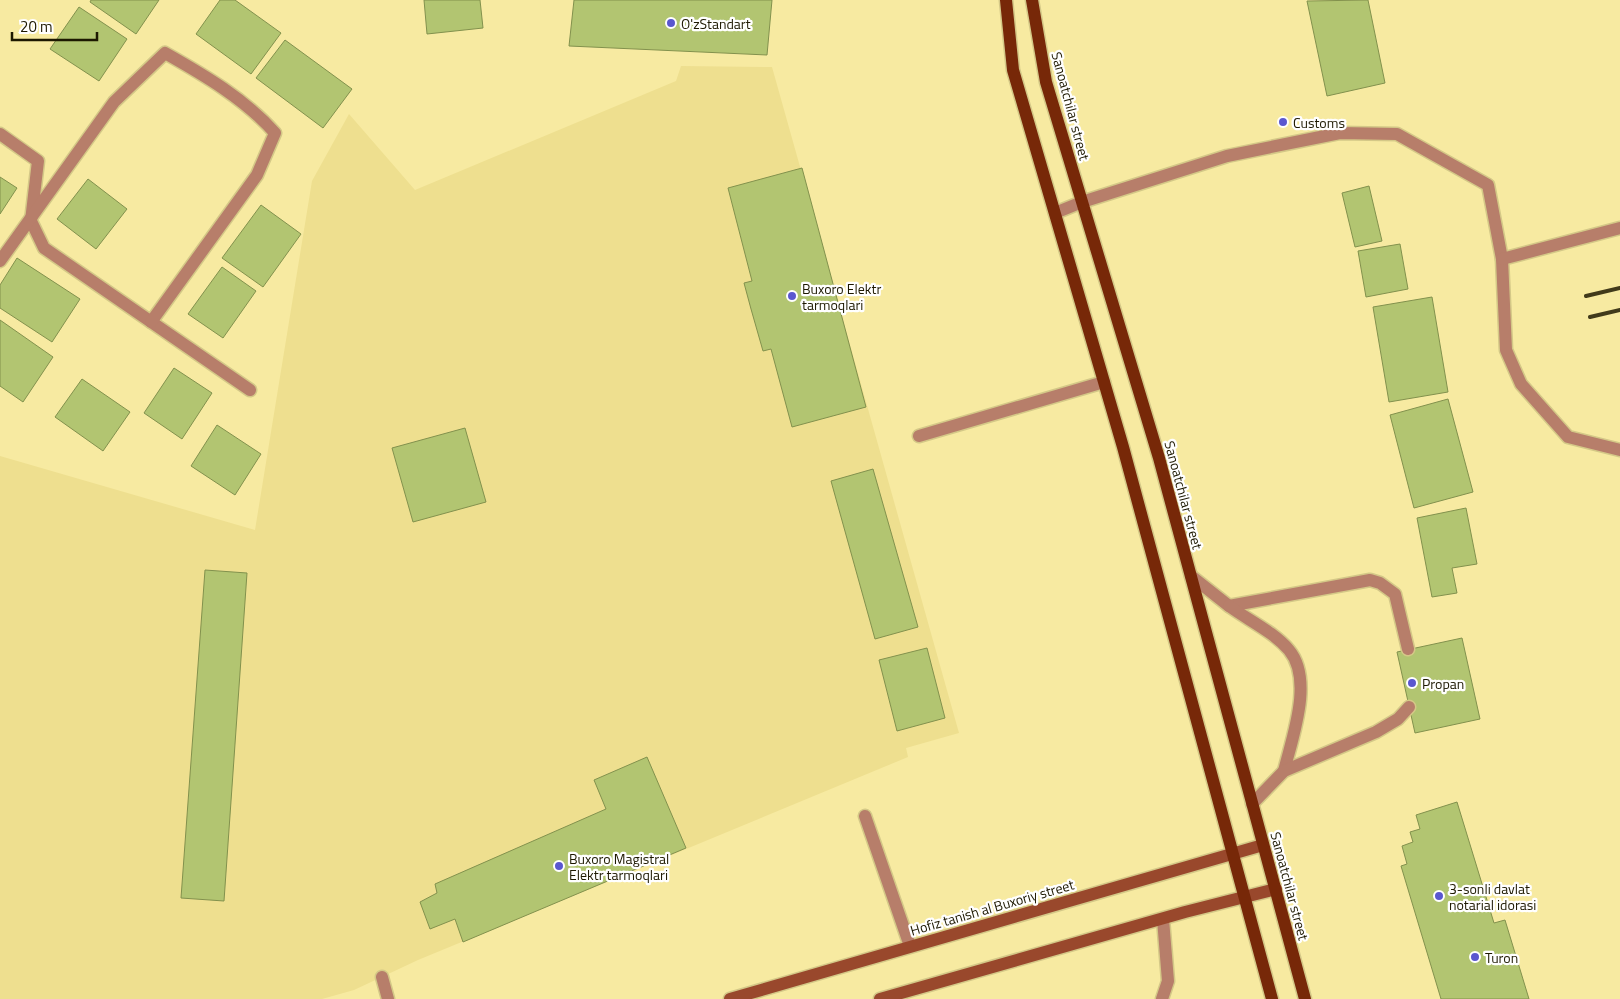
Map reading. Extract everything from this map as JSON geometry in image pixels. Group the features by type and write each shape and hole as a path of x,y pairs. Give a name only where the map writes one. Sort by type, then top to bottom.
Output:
{"main road":[{"path":"1006,0 1013,70 1104,382 1272,999"},
{"name":"Sanoatchilar street","path":"1032,0 1046,82 1159,458 1305,999"},
{"name":"Hofiz tanish al Buxoriy street","path":"730,999 1263,845"},
{"path":"880,999 1163,918 1276,889"}],"lane":[{"path":"0,261 31,221 114,102 165,53 193,69 257,113 276,133 257,175 151,322"},
{"path":"1055,213 1082,202 1227,156 1340,133 1397,134 1488,185 1502,259 1506,350 1520,384 1568,437 1620,450"},
{"path":"0,134 38,161 31,221 44,248 250,390"},
{"path":"1502,259 1620,228"},
{"path":"919,436 1104,382"},
{"path":"1190,576 1290,651 1298,669 1301,702 1284,770"},
{"path":"1230,606 1370,580 1395,594 1408,650"},
{"path":"1252,804 1284,770 1376,732 1398,719 1409,707"},
{"path":"865,816 910,946"},
{"path":"1162,999 1168,981 1163,918"},
{"path":"382,977 388,999"}],"shaded area":[{"path":"681,66 772,67 959,733 906,748 908,757 418,960 354,990 322,999 0,999 0,456 255,530 312,181 349,114 415,190 676,81"}],"building":[{"path":"91,0 159,0 136,34 90,2"},
{"path":"220,0 235,0 281,33 251,74 196,34"},
{"path":"424,0 480,0 483,28 427,34"},
{"name":"O'zStandart","path":"574,0 772,0 767,55 569,46"},
{"path":"1368,0 1385,83 1327,96 1307,1"},
{"path":"79,7 127,39 99,81 50,49"},
{"path":"285,40 352,89 323,128 256,78"},
{"name":"Buxoro Elektr tarmoqlari","path":"802,168 866,407 792,427 771,349 763,351 744,283 752,281 728,188"},
{"path":"0,177 17,188 0,214"},
{"path":"88,179 127,209 96,249 57,219"},
{"path":"1369,186 1382,241 1355,247 1342,193"},
{"path":"261,205 301,234 263,287 222,258"},
{"path":"1400,244 1408,289 1366,297 1358,251"},
{"path":"17,258 80,299 52,342 0,308 0,285"},
{"path":"222,267 256,291 223,338 188,314"},
{"path":"1432,297 1448,392 1389,402 1373,307"},
{"path":"0,320 53,357 23,402 0,386"},
{"path":"174,368 212,393 182,439 144,413"},
{"path":"82,379 130,412 103,451 55,417"},
{"path":"1448,399 1473,492 1414,508 1390,415"},
{"path":"217,425 261,454 235,495 191,466"},
{"path":"465,428 486,502 413,522 392,448"},
{"path":"873,469 918,627 875,639 831,481"},
{"path":"1466,508 1477,564 1452,568 1457,593 1432,597 1417,518"},
{"path":"205,570 247,573 224,901 181,898"},
{"path":"1462,638 1480,719 1415,733 1397,652"},
{"path":"927,648 945,718 897,731 879,660"},
{"name":"Buxoro Magistral Elektr tarmoqlari","path":"647,757 686,848 463,942 455,919 430,929 420,902 437,893 435,884 606,809 594,780"},
{"path":"1457,802 1494,923 1505,920 1529,999 1441,999 1401,866 1407,864 1402,846 1413,842 1410,832 1420,829 1416,815"}],"railway":[{"path":"1586,296 1620,288"},
{"path":"1590,317 1620,310"}],"place":[{"name":"O'zStandart","path":"671,23"},
{"name":"Customs","path":"1283,122"},
{"name":"Buxoro Elektr tarmoqlari","path":"792,296"},
{"name":"Propan","path":"1412,683"},
{"name":"Buxoro Magistral Elektr tarmoqlari","path":"559,866"},
{"name":"3-sonli davlat notarial idorasi","path":"1439,896"},
{"name":"Turon","path":"1475,957"}]}
